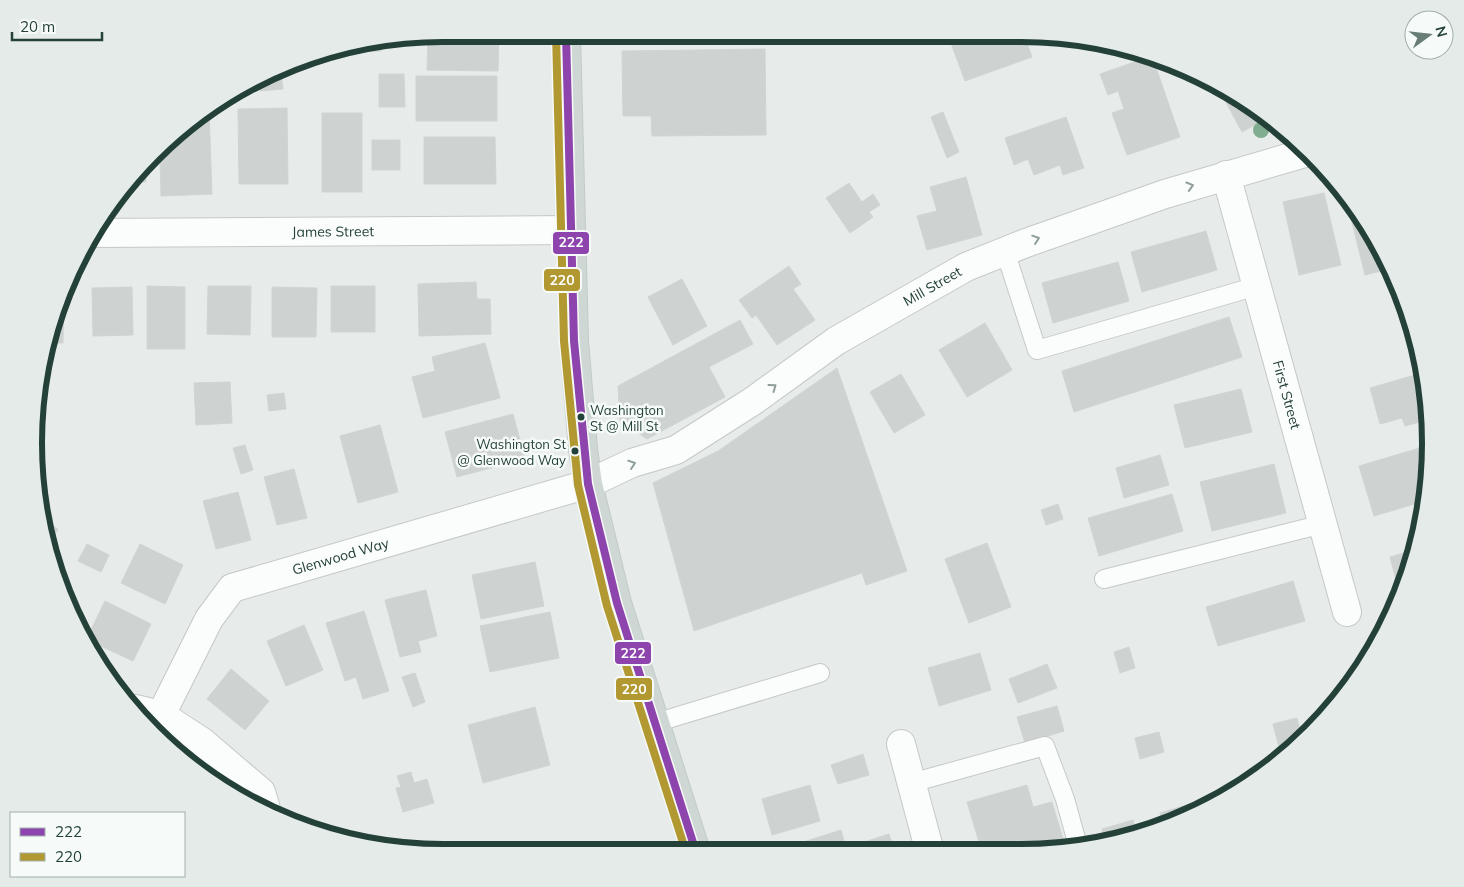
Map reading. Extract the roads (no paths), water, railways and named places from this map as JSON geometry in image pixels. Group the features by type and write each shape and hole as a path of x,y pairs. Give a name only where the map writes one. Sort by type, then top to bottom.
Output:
{"main road":[{"path":"566,42 574,341 583,449 588,484 617,603 693,844"}],"street":[{"name":"Mill Street","path":"588,484 632,463 676,450 753,401 836,341 966,267 1005,251 1165,194 1298,155"},
{"name":"First Street","path":"1226,175 1347,612"},
{"name":"James Street","path":"102,233 571,230"},
{"name":"Glenwood Way","path":"149,712 209,619 232,588 588,484"},
{"path":"149,712 201,741 261,792 264,802"},
{"path":"901,744 928,844"}],"lane":[{"path":"1005,251 1037,350 1257,286"},
{"path":"1104,579 1323,524"},
{"path":"655,723 820,673"},
{"path":"911,783 1045,746 1065,799 1076,840"}],"place":[{"name":"Washington St @ Mill St","path":"581,417"},
{"name":"Washington St @ Glenwood Way","path":"575,451"}]}
